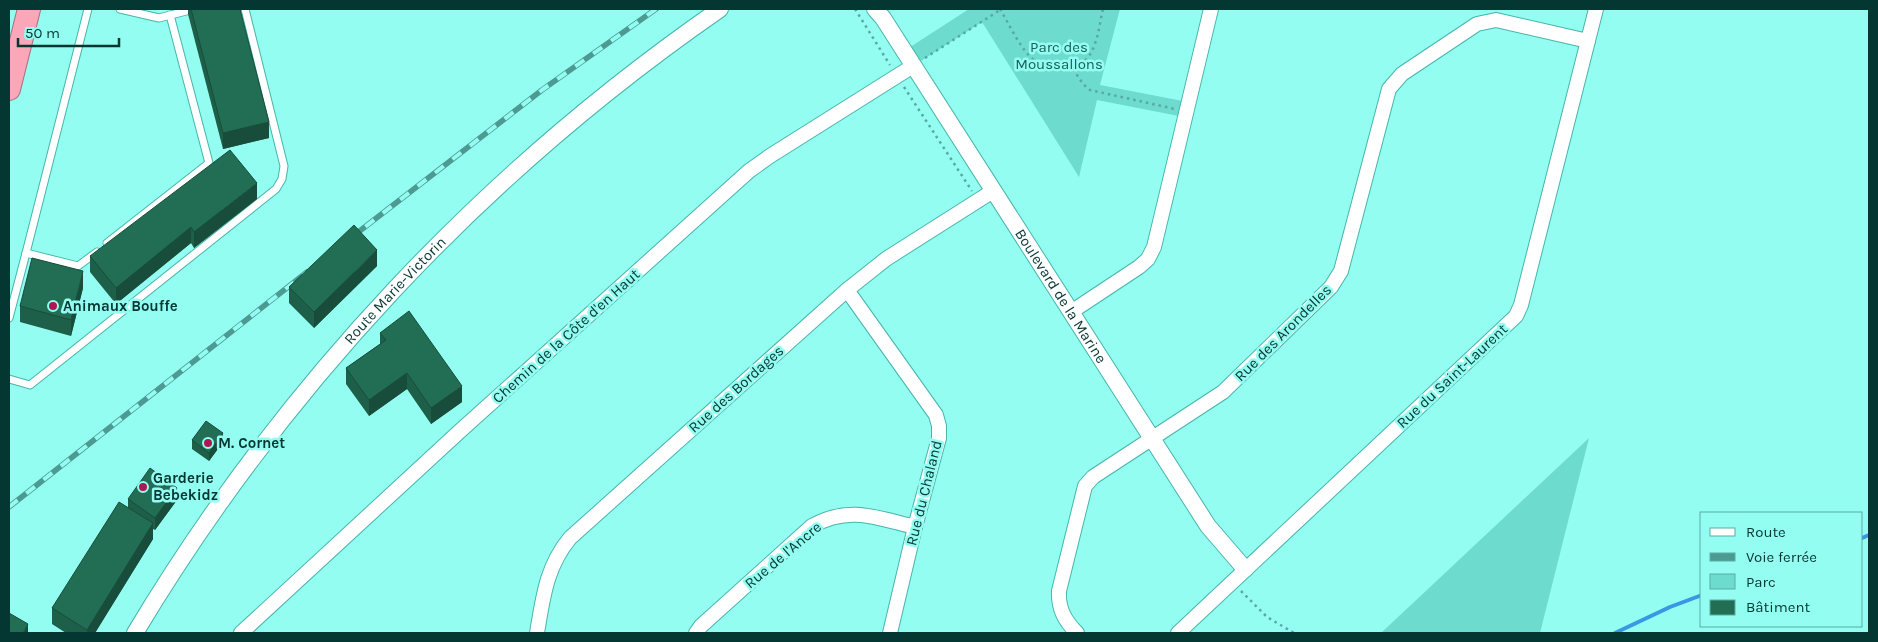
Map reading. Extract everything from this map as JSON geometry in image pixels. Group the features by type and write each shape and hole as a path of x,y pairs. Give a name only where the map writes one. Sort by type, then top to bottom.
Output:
{"highway":[{"path":"9,90 29,9"}],"street":[{"name":"Route Marie-Victorin","path":"135,633 190,546 239,476 326,366 392,291 467,214 531,155 632,73 720,9"},
{"path":"1071,312 1140,267 1148,259 1154,247 1211,9"},
{"name":"Rue du Saint-Laurent","path":"1178,633 1516,316 1524,296 1596,9"},
{"name":"Boulevard de la Marine","path":"879,12 1208,526 1245,569"},
{"name":"Rue des Arondelles","path":"1077,633 1063,615 1059,591 1085,486 1093,476 1223,392 1331,287 1341,271 1389,89 1402,74 1477,24 1496,20 1588,41"},
{"name":"Chemin de la Côte d'en Haut","path":"241,633 467,424 749,171 912,66"},
{"name":"Rue des Bordages","path":"537,633 546,582 552,564 570,538 847,290 886,259 993,191"},
{"name":"Rue du Chaland","path":"847,290 936,415 939,426 939,438 890,633"},
{"name":"Rue de l'Ancre","path":"696,633 812,526 826,518 843,514 860,514 915,528"}],"lane":[{"path":"9,318 88,9"},
{"path":"120,9 159,18 194,9"},
{"path":"9,379 30,384 276,189 282,179 284,166 245,9"},
{"path":"26,253 78,266 209,163 170,16"}],"path":[{"path":"855,9 978,201"},
{"path":"912,66 1001,9 1023,48 1034,60 1052,69 1067,71 1083,63 1094,48 1103,9"},
{"path":"1072,68 1082,84 1090,90 1186,111"},
{"path":"1245,569 1241,590 1267,617 1294,633"}],"green space":[{"name":"Parc des Moussallons","path":"969,9 1120,9 1100,85 1188,102 1184,117 1097,100 1079,177 982,22 913,66 904,51"},
{"path":"1589,438 1540,633 1381,633"}],"building":[{"path":"191,9 240,9 269,122 223,133"},
{"path":"230,150 257,183 194,232 191,227 116,288 90,256"},
{"path":"354,225 377,250 314,312 289,287"},
{"path":"32,258 83,271 71,320 20,306"},
{"path":"409,311 462,386 431,408 407,373 369,400 346,368 386,340 380,333"},
{"path":"206,421 223,433 209,453 192,440"},
{"path":"150,468 177,488 155,518 128,499"},
{"path":"119,502 153,523 87,630 52,608"},
{"path":"9,613 28,624 23,633 9,633"}],"waterway":[{"path":"1863,538 1869,535"},
{"path":"1615,633 1670,607 1700,596"}],"railway":[{"path":"348,240 542,90 656,9"},
{"path":"9,507 307,272"}],"place":[{"name":"Animaux Bouffe","path":"53,306"},
{"name":"M. Cornet","path":"208,443"},
{"name":"Garderie Bebekidz","path":"143,487"}]}
